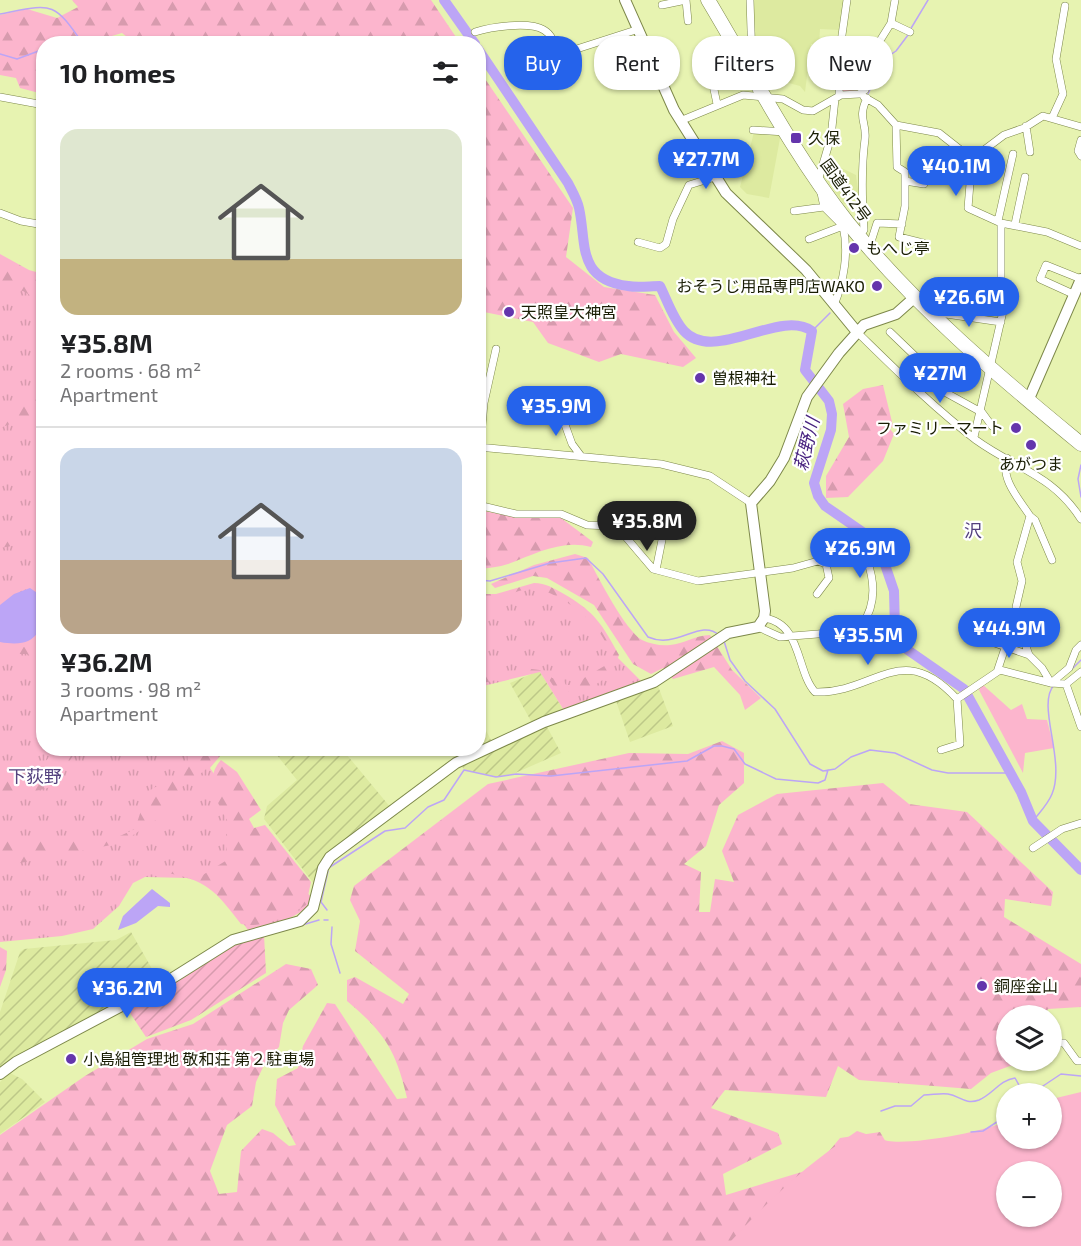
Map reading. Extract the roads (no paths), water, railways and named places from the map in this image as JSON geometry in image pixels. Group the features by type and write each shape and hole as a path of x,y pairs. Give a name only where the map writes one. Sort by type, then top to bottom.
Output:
{"highway":[{"name":"国道412号","path":"708,0 729,36"},
{"name":"国道412号","path":"761,90 785,132 845,223 859,235 914,298 992,368 1081,434"},
{"name":"国道412号","path":"1030,397 1081,444"}],"street":[{"path":"625,0 680,121 715,177 736,204 806,270 857,332 905,376 974,437 1052,484 1081,519"},
{"path":"664,3 686,0 688,21"},
{"path":"750,0 751,36"},
{"path":"845,223 824,207 821,185 837,97 840,49 847,0"},
{"path":"883,36 891,23 895,0"},
{"path":"1052,117 1063,94 1056,59 1065,6"},
{"path":"891,23 910,32"},
{"path":"475,32 496,25 538,28 550,36"},
{"path":"582,47 639,29"},
{"path":"714,90 717,104"},
{"path":"680,121 743,95 783,99 810,111 820,109 837,97 864,94 878,105 896,125 939,133 972,159"},
{"path":"859,235 864,230 862,201 865,138 861,120 864,94"},
{"path":"0,97 36,104"},
{"path":"1081,126 1043,116 1004,135 972,159 968,208 1000,222 1047,232 1081,246"},
{"path":"896,125 897,167 905,172 899,239 923,243"},
{"path":"1026,126 1030,152"},
{"path":"753,130 785,132"},
{"path":"1081,140 1078,151 1081,156"},
{"path":"666,154 693,141"},
{"path":"974,437 992,368 1004,307 1000,222 1013,153"},
{"path":"638,242 660,248 666,244 673,219 689,185 715,177"},
{"path":"1015,224 1025,177"},
{"path":"905,181 924,184"},
{"path":"997,185 1006,187"},
{"path":"794,211 824,207"},
{"path":"0,213 36,224"},
{"path":"834,305 846,258 845,223"},
{"path":"809,239 845,223"},
{"path":"869,248 877,223 902,224"},
{"path":"1030,397 1081,279 1046,265 1040,279 1073,294"},
{"path":"751,502 770,481 789,449 812,389 819,379 857,332 870,322 886,321 914,298"},
{"path":"934,316 939,313 1001,322"},
{"path":"890,333 915,357 905,376"},
{"path":"486,394 496,349"},
{"path":"905,376 930,384 981,411 992,426"},
{"path":"559,408 572,444 581,456"},
{"path":"486,449 661,464 710,476 751,502 761,571 761,623"},
{"path":"1007,458 1004,468 1010,487 1043,533 1052,560"},
{"path":"486,507 516,514 561,514 587,525 615,527 656,570 705,581 818,561 826,564"},
{"path":"1030,516 1017,562 1022,581 1016,608 1018,624 1029,655 1053,683"},
{"path":"656,570 662,540"},
{"path":"761,623 780,637 830,633 864,622 873,603 872,574 867,560 834,559 826,564"},
{"path":"817,594 829,578 826,564"},
{"path":"486,749 544,722 654,682 735,629 774,620 790,636 815,692 831,692 896,670 927,674 942,682 959,697 960,744 941,750"},
{"path":"966,633 1029,655"},
{"path":"1053,683 1069,668 1076,650 1081,645"},
{"path":"997,672 1005,648"},
{"path":"959,697 1000,670 1065,684 1081,672"},
{"path":"1065,684 1081,727"},
{"path":"0,1074 16,1062 188,970 233,940 297,923 304,919 315,904 323,868 330,857 456,763 471,756"},
{"path":"1033,848 1059,831 1081,823"},
{"path":"1062,1043 1077,1061 1081,1061"}],"waterway":[{"name":"萩野川","path":"444,0 469,36"},
{"path":"910,30 928,0"},
{"path":"0,14 31,8 50,9 65,19 77,36"},
{"path":"868,94 884,59 896,51 908,35"},
{"path":"0,54 17,59 36,52"},
{"name":"萩野川","path":"486,61 576,198 587,258 600,276 611,282 628,286 660,286 680,326 697,340 712,342 783,326 799,326 812,331 805,370 829,401 832,414 831,430 814,483 818,496 825,506 867,535 879,547 894,591 895,630 902,646 964,689 1021,792 1033,821 1081,870"},
{"path":"812,331 830,313"},
{"path":"1081,465 1078,479 1081,497"},
{"path":"486,581 550,563 586,558 603,574 648,637 669,640 704,630 719,635"},
{"path":"724,641 730,660 745,681 775,709 810,764 823,771 835,769 851,757 870,750 895,753 932,770 948,773 1010,773"},
{"path":"1071,670 1081,660"},
{"path":"1033,821 1050,798 1055,780 1056,765 1048,706 1049,694 1054,685"},
{"path":"330,867 385,831 405,828 428,807 444,800 464,770 496,777 516,774 551,776 687,761 714,746 734,749 745,764 776,779 818,783 825,780 828,770"},
{"path":"327,910 321,902 328,871"},
{"path":"282,931 319,920"},
{"path":"332,927 331,944 340,973"},
{"path":"1048,1083 1061,1074 1081,1076"},
{"path":"1002,1083 1015,1078 1018,1083"},
{"path":"881,1111 895,1106 911,1106 924,1095 948,1094 966,1101 979,1100 996,1088"},
{"path":"971,1132 983,1131 996,1123"}],"place":[{"name":"久保","path":"796,138"},
{"name":"もへじ亭","path":"854,248"},
{"name":"おそうじ用品専門店WAKO","path":"877,286"},
{"name":"天照皇大神宮","path":"509,312"},
{"name":"曽根神社","path":"700,378"},
{"name":"ファミリーマート","path":"1016,428"},
{"name":"あがつま","path":"1031,445"},
{"name":"銅座金山","path":"982,986"},
{"name":"小島組管理地 敬和荘 第２駐車場","path":"71,1059"}],"district":[{"name":"沢","path":"973,531"},
{"name":"下荻野","path":"35,777"}]}
